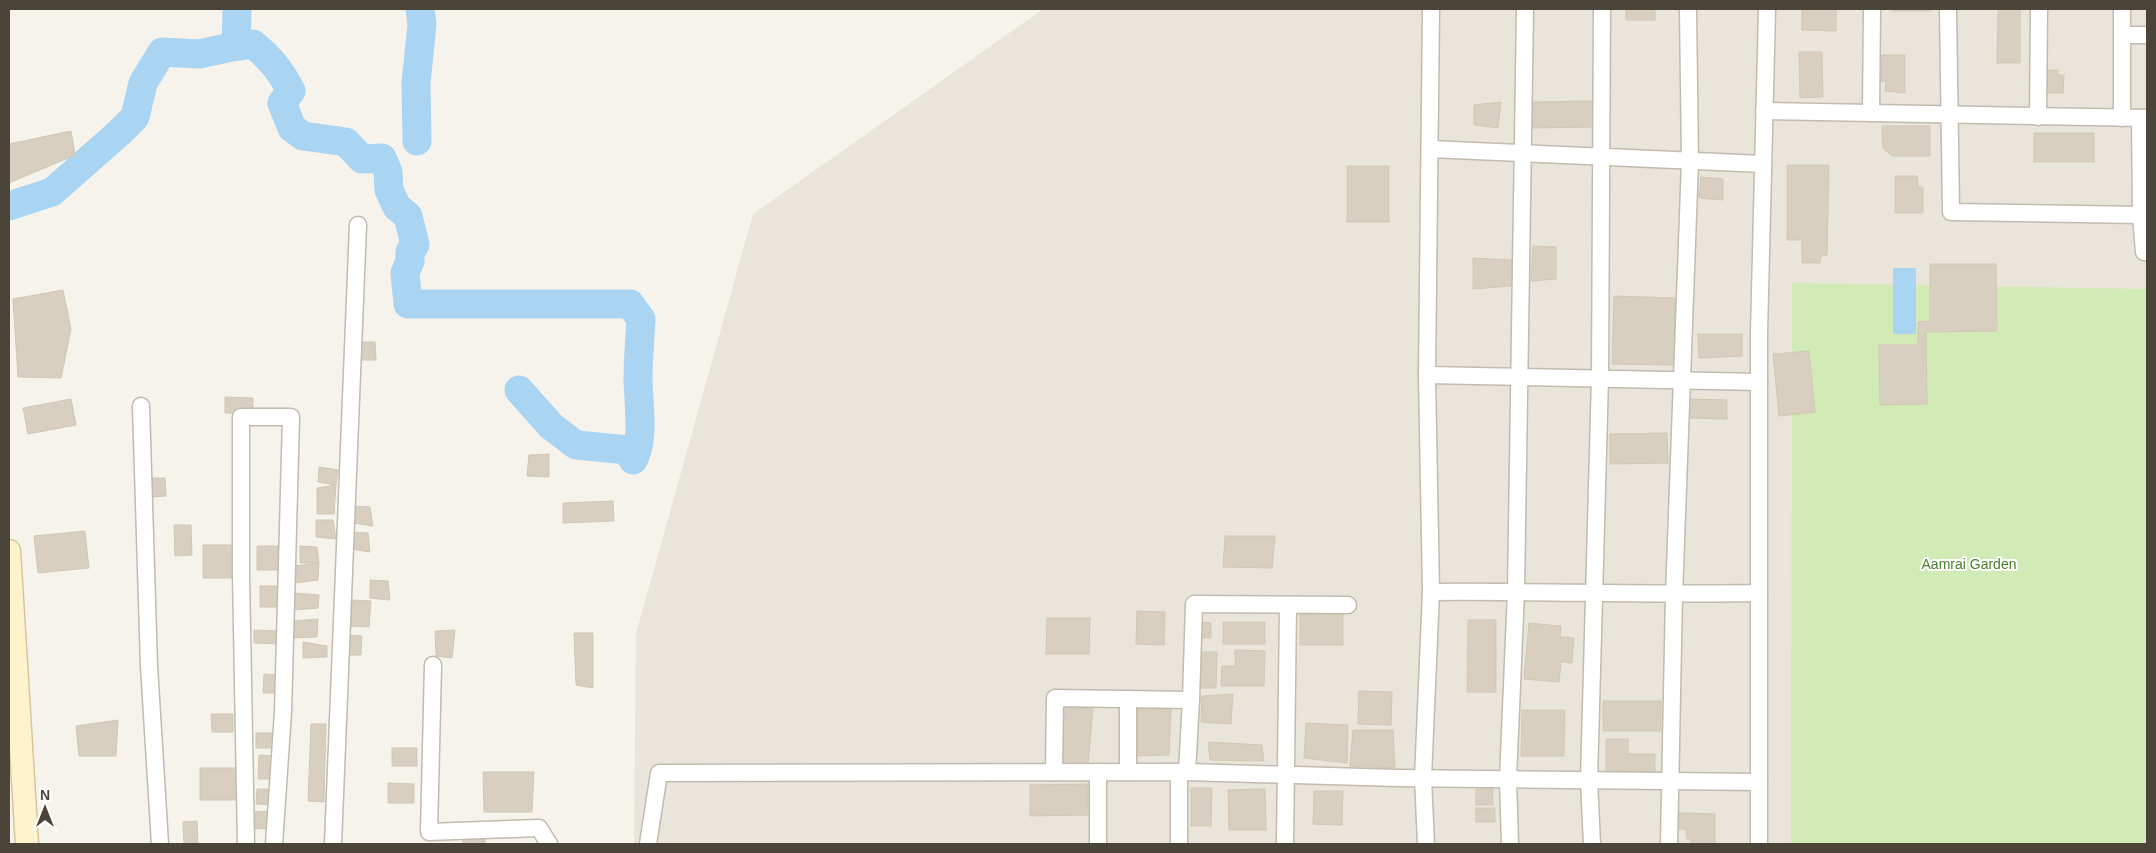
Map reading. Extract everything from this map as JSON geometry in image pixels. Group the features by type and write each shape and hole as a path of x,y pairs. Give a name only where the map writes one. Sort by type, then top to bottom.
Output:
{"main road":[{"path":"9,551 27,844"}],"street":[{"path":"1426,844 1423,778 1431,592 1427,375 1432,9"},
{"path":"1510,844 1508,779 1516,591 1525,9"},
{"path":"1592,844 1589,780 1600,378 1602,9"},
{"path":"1669,844 1674,595 1690,161 1688,9"},
{"path":"1759,844 1759,382 1767,9"},
{"path":"1871,113 1872,9"},
{"path":"1948,9 1951,212 2141,215"},
{"path":"2038,117 2039,9"},
{"path":"2122,9 2122,118"},
{"path":"2122,35 2147,35"},
{"path":"1764,111 1951,116 2144,118 2141,215 2144,252 2147,252"},
{"path":"1430,149 1763,164"},
{"path":"333,844 358,225"},
{"path":"1427,375 1759,382"},
{"path":"141,406 149,666 160,844"},
{"path":"246,844 241,574 241,417 291,417 284,712 274,844"},
{"path":"1431,592 1516,591 1674,595 1759,593"},
{"path":"1180,844 1183,772 1191,700 1194,604 1348,606"},
{"path":"1285,844 1288,605"},
{"path":"433,665 429,832 539,828 549,844"},
{"path":"1054,772 1055,698 1191,700"},
{"path":"1128,699 1128,772"},
{"path":"1098,772 1098,844"},
{"path":"648,844 659,773 1183,772 1423,778 1759,782"}],"shaded area":[{"path":"1043,9 2147,9 2147,844 634,844 636,634 753,214"}],"green space":[{"name":"Aamrai Garden","path":"1792,283 2147,289 2147,844 1791,844"}],"water":[{"path":"1893,268 1916,268 1916,334 1893,334"}],"building":[{"path":"1626,9 1655,9 1655,20 1626,20"},
{"path":"1802,9 1836,9 1836,31 1802,30"},
{"path":"1892,9 1931,9 1931,11 1892,11"},
{"path":"1998,9 2020,9 2020,63 1997,63"},
{"path":"1799,52 1822,52 1823,97 1800,98"},
{"path":"1882,55 1905,55 1905,93 1885,91 1886,81 1881,82"},
{"path":"2048,70 2058,70 2058,75 2064,75 2063,93 2047,93"},
{"path":"1594,101 1594,127 1533,128 1533,102"},
{"path":"1501,102 1498,128 1474,125 1474,105"},
{"path":"1882,126 1930,126 1930,156 1892,156 1883,148"},
{"path":"71,131 75,155 9,183 9,144"},
{"path":"2034,133 2094,133 2094,162 2034,162"},
{"path":"1787,165 1829,165 1827,255 1821,256 1820,263 1802,263 1802,240 1787,240"},
{"path":"1347,166 1389,166 1389,222 1347,222"},
{"path":"1895,176 1917,176 1918,187 1923,187 1923,213 1895,213"},
{"path":"1701,177 1723,179 1723,200 1699,198"},
{"path":"1533,246 1556,247 1556,279 1531,281"},
{"path":"1473,258 1512,260 1511,286 1473,289"},
{"path":"1930,264 1996,264 1997,331 1926,332 1927,404 1880,405 1879,345 1918,345 1918,322 1930,321"},
{"path":"63,290 71,329 61,378 18,377 13,299"},
{"path":"1614,296 1675,298 1675,365 1612,364"},
{"path":"1698,334 1742,334 1742,356 1699,358"},
{"path":"361,342 375,342 376,360 361,360"},
{"path":"1809,351 1815,412 1779,416 1773,354"},
{"path":"225,397 253,398 253,414 225,413"},
{"path":"71,399 76,425 28,434 23,408"},
{"path":"1688,399 1727,400 1727,419 1688,418"},
{"path":"1667,433 1668,463 1610,464 1610,434"},
{"path":"549,454 549,477 527,476 529,455"},
{"path":"319,467 338,470 336,485 318,482"},
{"path":"152,478 165,478 166,496 152,497"},
{"path":"336,485 334,514 317,514 317,488"},
{"path":"613,501 614,521 563,523 563,503"},
{"path":"353,506 370,507 373,526 353,523"},
{"path":"316,520 333,520 336,539 316,537"},
{"path":"174,525 191,525 192,555 175,556"},
{"path":"85,531 89,568 38,573 34,536"},
{"path":"351,532 368,533 370,552 351,549"},
{"path":"1225,536 1275,536 1272,568 1223,567"},
{"path":"203,545 234,545 235,578 203,578"},
{"path":"257,546 279,546 280,570 257,570"},
{"path":"300,546 317,547 319,563 300,563"},
{"path":"319,563 318,580 295,583 295,566"},
{"path":"370,580 388,581 390,600 370,598"},
{"path":"260,586 279,586 279,607 260,607"},
{"path":"294,593 319,595 318,608 294,610"},
{"path":"351,600 371,601 369,627 349,626"},
{"path":"1137,611 1165,612 1164,645 1136,644"},
{"path":"1300,614 1343,614 1343,645 1300,645"},
{"path":"1047,618 1090,618 1089,654 1046,654"},
{"path":"318,619 317,637 292,638 292,621"},
{"path":"1468,620 1496,620 1496,692 1467,692"},
{"path":"1202,622 1211,623 1211,638 1201,638"},
{"path":"1223,622 1265,622 1265,644 1223,644"},
{"path":"1529,623 1561,626 1560,637 1574,638 1572,663 1561,662 1559,682 1524,679"},
{"path":"254,630 281,631 281,644 254,643"},
{"path":"455,630 452,658 436,656 435,631"},
{"path":"574,633 593,633 593,688 576,685"},
{"path":"347,635 362,636 361,655 346,655"},
{"path":"303,642 327,646 327,657 303,658"},
{"path":"1235,650 1265,651 1264,686 1221,686 1222,666 1235,666"},
{"path":"1197,652 1217,652 1216,688 1197,688"},
{"path":"264,674 278,675 277,693 263,693"},
{"path":"1359,691 1392,692 1391,725 1358,724"},
{"path":"1233,694 1231,724 1201,722 1202,696"},
{"path":"1603,701 1661,701 1661,731 1603,731"},
{"path":"1061,707 1093,709 1088,765 1061,766"},
{"path":"1136,709 1171,709 1169,755 1133,756"},
{"path":"1522,710 1565,710 1564,756 1521,756"},
{"path":"211,714 233,714 233,732 212,732"},
{"path":"118,720 116,756 79,756 76,726"},
{"path":"1306,723 1348,725 1347,763 1304,758"},
{"path":"311,724 326,724 324,802 308,801"},
{"path":"1353,730 1393,730 1395,768 1350,766"},
{"path":"256,733 276,733 276,748 256,748"},
{"path":"1606,739 1628,739 1628,754 1655,754 1655,772 1606,772"},
{"path":"1208,742 1262,745 1264,761 1210,760"},
{"path":"392,748 417,748 417,766 392,766"},
{"path":"259,755 275,756 275,779 258,779"},
{"path":"200,768 237,768 237,800 200,800"},
{"path":"483,772 534,772 532,812 484,812"},
{"path":"388,783 414,784 414,803 388,803"},
{"path":"1088,784 1088,815 1030,816 1030,785"},
{"path":"1191,788 1212,788 1211,826 1191,826"},
{"path":"257,789 273,789 273,805 256,804"},
{"path":"1265,789 1266,830 1229,830 1228,790"},
{"path":"1476,789 1493,789 1493,805 1476,805"},
{"path":"1314,791 1343,791 1342,825 1313,824"},
{"path":"1476,808 1495,808 1495,822 1476,822"},
{"path":"271,811 271,828 254,829 253,812"},
{"path":"1679,813 1715,814 1715,844 1691,844 1691,840 1687,839 1686,829 1679,829"},
{"path":"197,821 198,844 184,844 183,822"},
{"path":"485,838 485,844 463,844 463,840"}],"waterway":[{"path":"9,206 52,192 135,117 143,83 162,52 199,54 236,46 237,9"},
{"path":"417,141 416,83 422,24 420,9"},
{"path":"240,46 253,44 270,60 283,77 291,91 282,103 292,128 303,136 346,142 362,159 382,158 388,172 389,190 397,207 408,216 415,245 410,252 410,261 405,273 408,304 630,304 641,319 638,378 640,432 637,452 633,460 628,450 576,445 551,426 519,390"}]}
